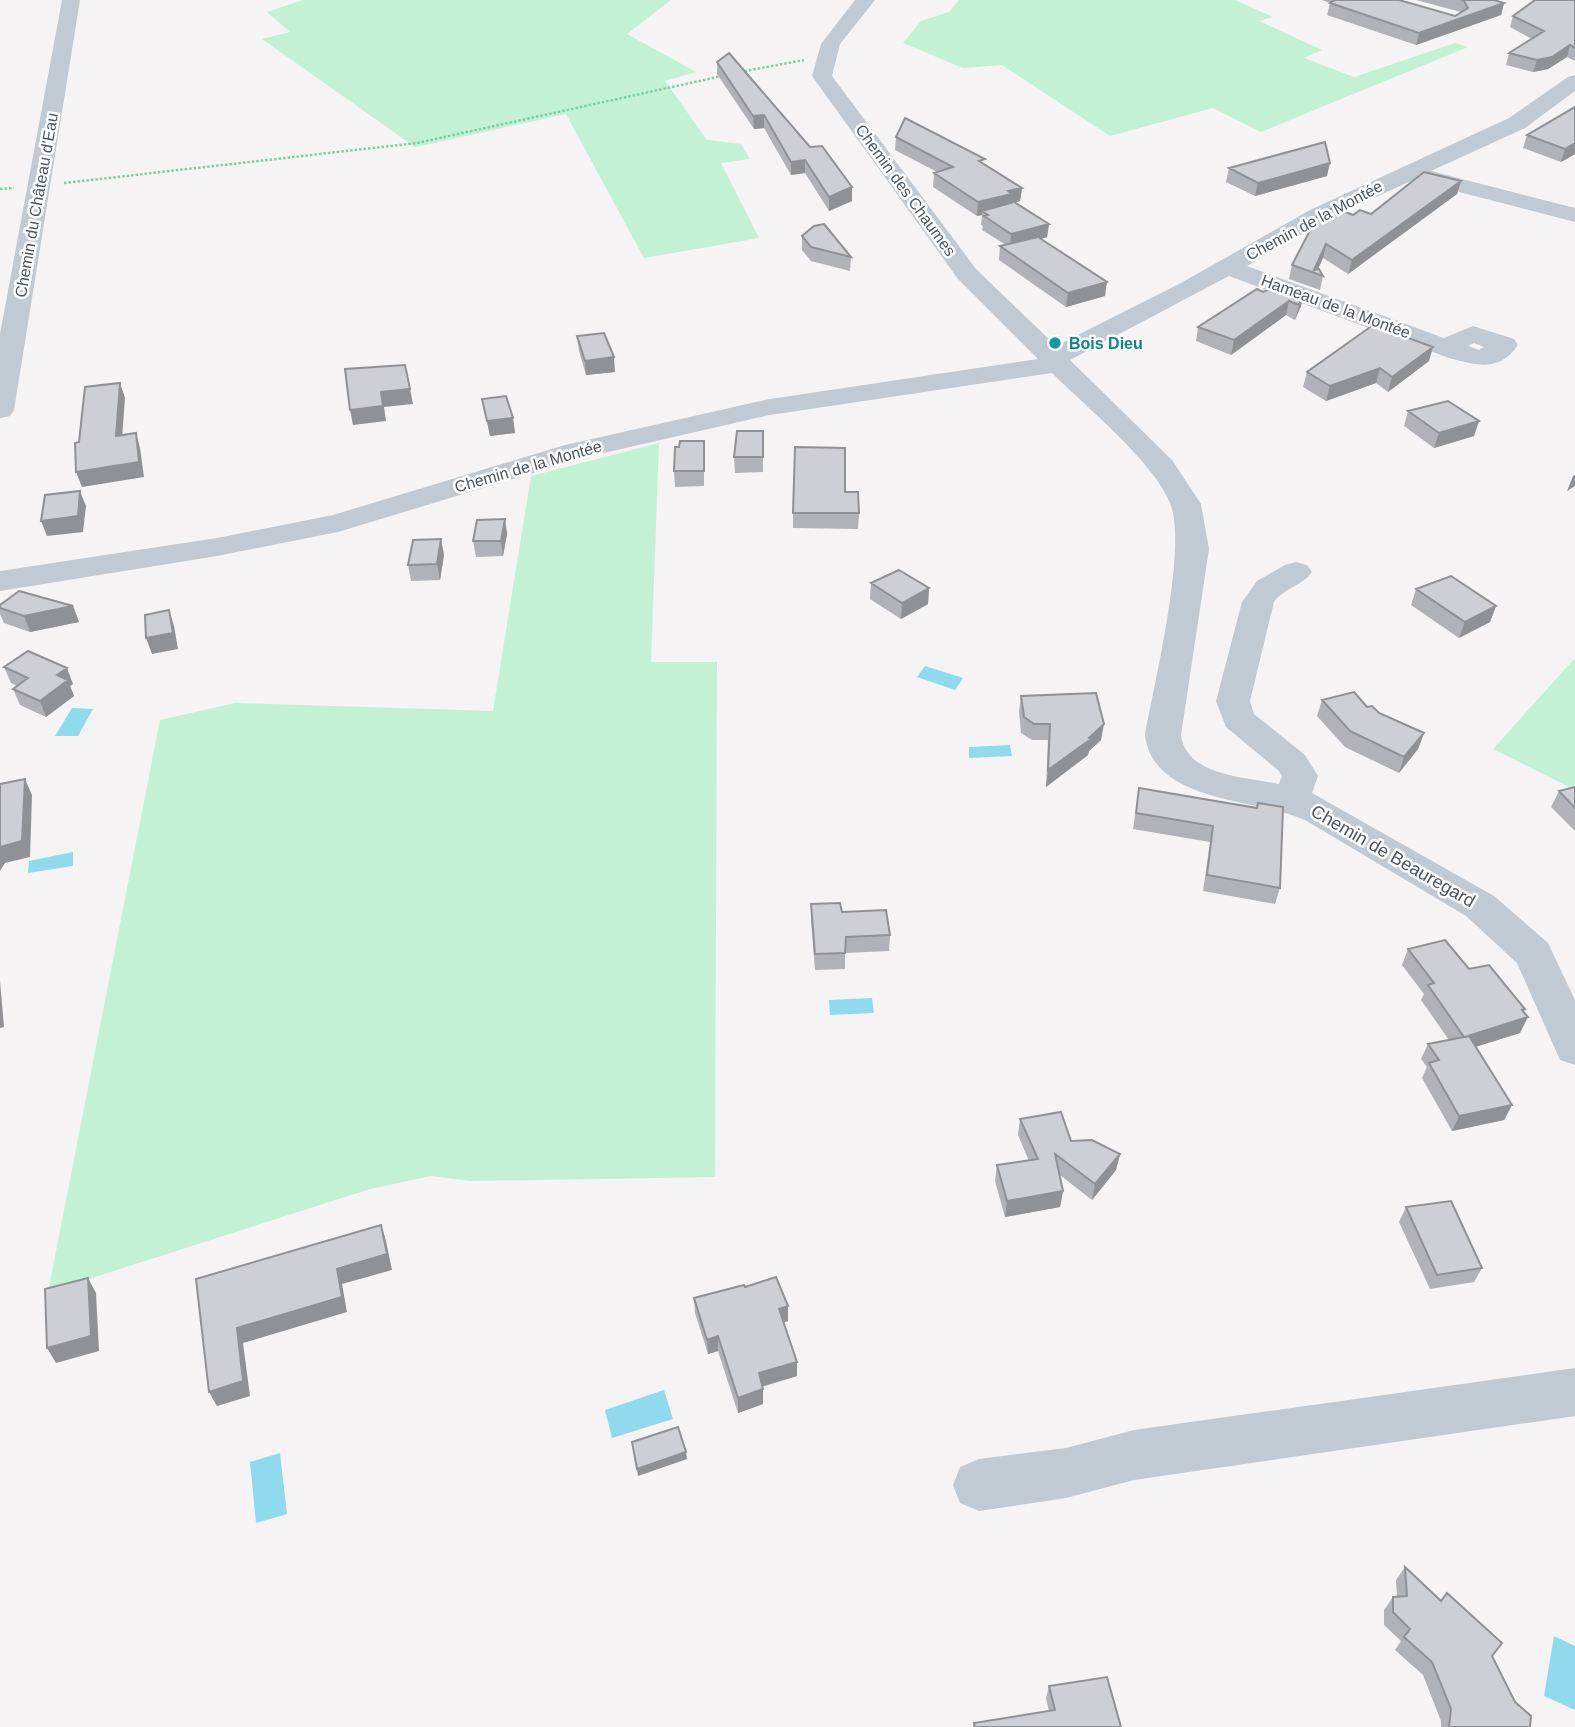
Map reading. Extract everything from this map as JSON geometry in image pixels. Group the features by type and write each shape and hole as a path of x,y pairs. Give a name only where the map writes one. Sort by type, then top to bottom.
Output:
{"street":[{"name":"Chemin du Château d'Eau","path":"0,410 71,0"},
{"path":"822,58 849,16 866,0"},
{"name":"Chemin des Chaumes","path":"822,58 822,76 967,274 1055,360"},
{"name":"Chemin de la Montée","path":"0,581 217,547 338,523 575,451 769,407 1055,360 1307,221 1407,172 1517,123 1575,81"},
{"path":"1407,172 1575,215"},
{"name":"Hameau de la Montée","path":"1227,267 1445,347"},
{"name":"Chemin de Beauregard","path":"1055,360 1162,467 1186,504 1193,550 1163,735 1165,751 1181,768 1202,780 1291,799 1318,811 1480,906 1534,954 1575,1048"},
{"path":"1291,799 1300,776 1292,763 1238,719 1233,701 1258,602 1268,588 1296,572"},
{"path":"979,1485 1066,1473 1134,1455 1575,1392"}],"path":[{"path":"40,185 418,143 775,64 822,58"}],"green space":[{"path":"303,0 671,0 627,34 696,72 665,81 707,140 741,144 750,159 721,163 759,238 644,258 566,114 415,147 262,39 290,32 267,12"},
{"path":"959,0 1235,0 1273,17 1259,21 1322,50 1304,58 1354,77 1455,43 1468,47 1261,132 1213,108 1110,136 1002,65 963,68 903,43 921,21 949,12"},
{"path":"659,443 651,662 717,662 715,1177 470,1181 431,1176 370,1189 48,1292 160,720 235,703 493,711 531,476"},
{"path":"1575,658 1575,790 1493,749"}],"water":[{"path":"925,666 963,678 955,690 917,677"},
{"path":"72,708 93,709 78,736 55,736"},
{"path":"1010,745 1012,756 969,758 969,747"},
{"path":"73,852 73,866 28,873 29,861"},
{"path":"872,998 874,1013 830,1015 829,1000"},
{"path":"664,1390 673,1419 612,1438 605,1410"},
{"path":"280,1453 287,1514 256,1523 250,1462"},
{"path":"1554,1636 1575,1646 1575,1710 1544,1696"}],"building":[{"path":"1335,0 1399,0 1455,16 1468,8 1461,0 1494,0 1504,3 1419,33 1330,3"},
{"path":"1535,0 1575,0 1575,48 1570,45 1552,57 1537,60 1509,53 1544,31 1513,16"},
{"path":"729,53 810,147 822,146 852,187 829,197 805,160 791,162 764,115 753,116 717,62"},
{"path":"1575,107 1575,143 1565,149 1527,135"},
{"path":"905,118 985,159 979,161 1022,188 1008,191 1012,194 978,202 934,173 953,167 896,137"},
{"path":"1325,142 1330,163 1258,183 1229,168"},
{"path":"1424,172 1461,181 1352,260 1326,244 1314,270 1319,269 1323,276 1292,265 1317,217 1334,207 1353,215 1360,210 1371,214"},
{"path":"1014,202 1049,224 1011,234 984,216 988,215 982,211"},
{"path":"824,224 851,257 811,247 802,236 814,226"},
{"path":"1038,237 1107,282 1068,293 1000,246"},
{"path":"1283,283 1305,291 1299,305 1289,301 1234,340 1198,327 1257,289 1263,292"},
{"path":"1373,325 1433,347 1392,377 1380,368 1330,386 1307,372"},
{"path":"604,333 614,357 585,361 577,336"},
{"path":"405,365 410,389 381,392 383,406 350,410 345,369"},
{"path":"120,383 116,436 136,433 139,462 76,472 75,443 79,442 85,387"},
{"path":"506,396 513,418 487,421 482,399"},
{"path":"1448,401 1479,421 1439,433 1408,411"},
{"path":"737,431 763,431 763,457 734,457"},
{"path":"680,441 704,441 704,471 674,471 675,447 679,447"},
{"path":"795,447 845,448 845,492 858,492 859,513 793,513"},
{"path":"80,491 78,516 41,521 45,495"},
{"path":"505,519 501,541 473,541 477,520"},
{"path":"441,539 437,564 408,565 413,540"},
{"path":"899,570 929,588 902,603 871,583"},
{"path":"1451,576 1496,606 1465,622 1416,589"},
{"path":"19,591 73,606 24,616 0,608 0,605"},
{"path":"169,610 173,633 146,638 145,615"},
{"path":"28,651 67,668 57,675 68,680 40,701 13,689 28,678 4,667"},
{"path":"1354,692 1367,707 1372,706 1379,713 1424,733 1404,757 1350,731 1322,700"},
{"path":"1096,693 1104,724 1089,738 1091,739 1048,770 1050,724 1034,724 1024,717 1021,696"},
{"path":"25,779 22,841 0,847 0,784"},
{"path":"1575,787 1575,808 1559,791"},
{"path":"1139,788 1257,808 1258,803 1283,807 1280,888 1207,875 1213,826 1136,813"},
{"path":"840,903 842,912 886,910 890,935 846,937 845,953 815,954 811,904"},
{"path":"1445,940 1469,969 1489,965 1525,1009 1522,1010 1528,1017 1465,1037 1469,1036 1512,1105 1459,1116 1429,1063 1439,1060 1428,1044 1464,1037 1428,985 1434,983 1408,949"},
{"path":"1061,1112 1071,1141 1092,1140 1120,1154 1095,1184 1055,1154 1063,1191 1007,1201 997,1165 1038,1159 1020,1119"},
{"path":"1451,1201 1482,1268 1437,1275 1406,1207"},
{"path":"381,1225 387,1254 337,1269 342,1297 237,1328 243,1381 209,1392 196,1279"},
{"path":"776,1277 788,1306 779,1309 797,1362 759,1373 763,1389 738,1398 718,1336 707,1340 694,1298"},
{"path":"88,1278 91,1336 47,1348 45,1289"},
{"path":"678,1427 686,1452 637,1469 632,1442"},
{"path":"1405,1567 1441,1601 1447,1593 1502,1643 1492,1656 1515,1702 1531,1716 1530,1727 1449,1727 1451,1709 1432,1662 1404,1637 1410,1629 1393,1612 1393,1597 1407,1596"},
{"path":"1107,1677 1121,1727 975,1727 974,1723 1055,1710 1049,1686"}],"place":[{"name":"Bois Dieu","path":"1055,343"}]}
